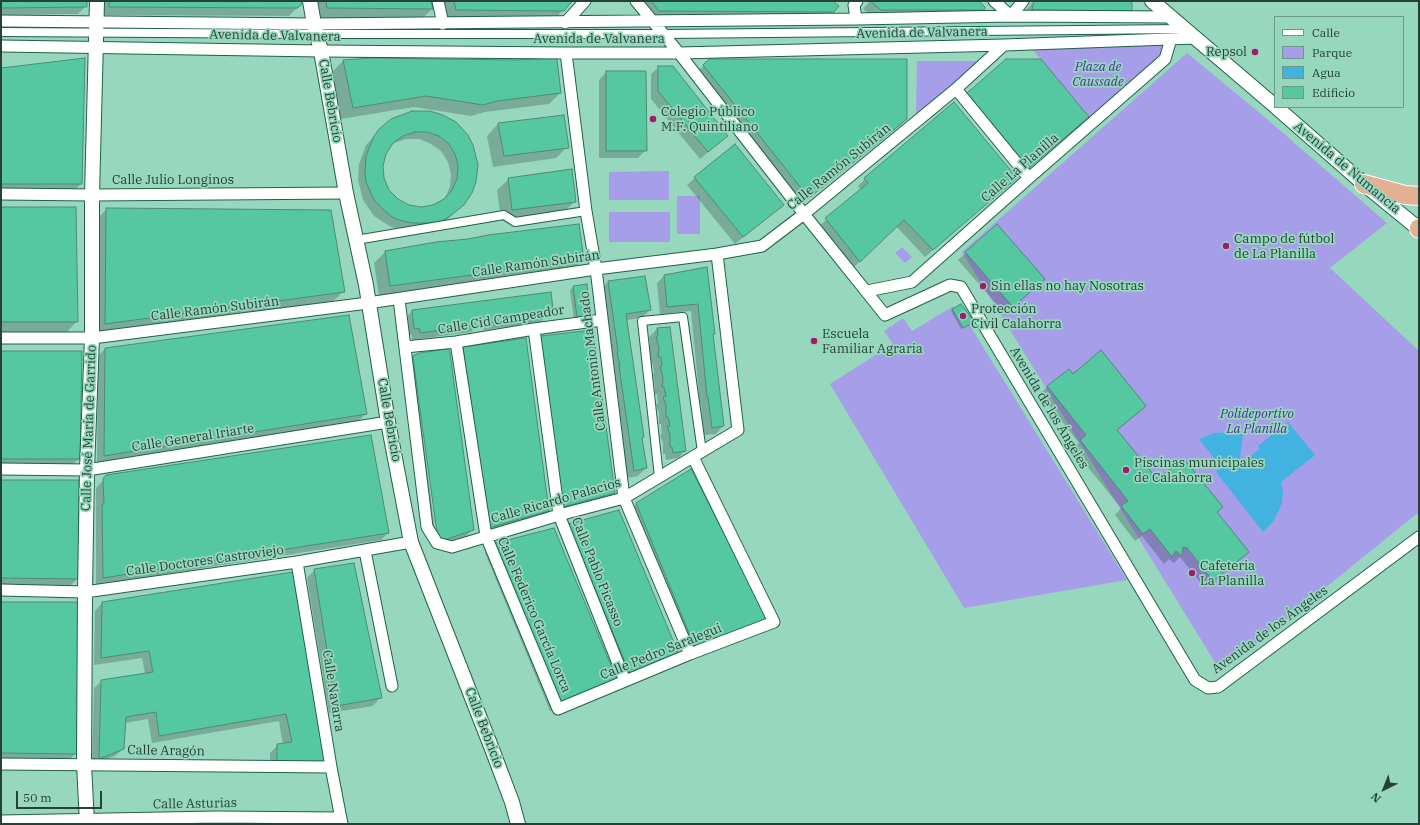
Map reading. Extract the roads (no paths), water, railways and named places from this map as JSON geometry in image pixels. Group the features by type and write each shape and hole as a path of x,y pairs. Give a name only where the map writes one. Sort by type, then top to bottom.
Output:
{"highway":[{"path":"1364,184 1405,195 1419,196"}],"street":[{"name":"Calle José María de Garrido","path":"87,822 84,764 85,592 87,470 92,338 92,195 97,1"},
{"name":"Calle Bebricio","path":"310,1 321,51 346,193 366,285 388,422 411,542 492,749 512,802 518,824"},
{"path":"438,1 443,24"},
{"path":"566,23 585,1"},
{"name":"Avenida de los Ángeles","path":"636,1 664,34 804,214 886,315 950,285 961,287 1196,680 1208,688 1218,687 1419,537"},
{"path":"994,1 1011,16 1023,1"},
{"name":"Avenida de Numancia","path":"1152,1 1274,106"},
{"path":"854,2 856,19"},
{"name":"Avenida de Valvanera","path":"316,29 443,24 653,21 1011,16 1171,17"},
{"name":"Avenida de Valvanera","path":"1,21 97,27 664,34 1185,29"},
{"name":"Avenida de Valvanera","path":"1,32 97,27"},
{"name":"Avenida de Valvanera","path":"1,46 321,51 679,53 1004,45 1196,38"},
{"name":"Calle La Planilla","path":"867,291 912,282 1165,59 1171,39"},
{"name":"Calle Ramón Subirán","path":"1,338 92,338 368,304 596,268 717,254 762,246 804,214 956,89 1004,45"},
{"name":"Calle Antonio Machado","path":"566,53 586,211 596,268 624,498 690,654"},
{"path":"956,89 1029,178"},
{"name":"Avenida de Numancia","path":"1276,108 1364,184 1419,228"},
{"name":"Calle Julio Longinos","path":"1,194 92,195 346,193"},
{"path":"356,240 504,215 515,222 586,211"},
{"name":"Calle Ricardo Palacios","path":"398,299 427,527 437,543 452,547 559,515 624,498 738,430 717,254"},
{"path":"658,477 642,321 683,317 697,455"},
{"name":"Calle Cid Campeador","path":"405,347 456,342 534,329 602,320"},
{"name":"Calle Pablo Picasso","path":"534,329 559,515 626,681"},
{"name":"Calle Federico García Lorca","path":"456,342 486,536 558,709"},
{"name":"Calle General Iriarte","path":"1,469 87,470 388,422"},
{"name":"Calle Pedro Saralegui","path":"558,709 690,654 774,622 697,455"},
{"name":"Calle Doctores Castroviejo","path":"1,590 85,592 297,562 411,542"},
{"path":"365,550 392,686"},
{"name":"Calle Navarra","path":"297,562 331,767 342,821"},
{"name":"Calle Aragón","path":"1,764 331,767"},
{"name":"Calle Asturias","path":"1,821 342,821"}],"water":[{"path":"1288,422 1315,455 1281,482 1283,493 1282,503 1274,521 1263,532 1216,472 1221,467 1199,439 1215,433 1233,432 1243,434 1239,466 1259,449 1258,446"}],"place":[{"name":"Repsol","path":"1255,52"},
{"name":"Colegio Público M.F. Quintiliano","path":"653,119"},
{"name":"Campo de fútbol de La Planilla","path":"1226,246"},
{"name":"Sin ellas no hay Nosotras","path":"983,286"},
{"name":"Protección Civil Calahorra","path":"963,316"},
{"name":"Escuela Familiar Agraria","path":"814,341"},
{"name":"Piscinas municipales de Calahorra","path":"1126,470"},
{"name":"Cafeteria La Planilla","path":"1192,573"}],"park label":[{"name":"Plaza de Caussade","path":"1098,74"},
{"name":"Polideportivo La Planilla","path":"1257,422"}]}
